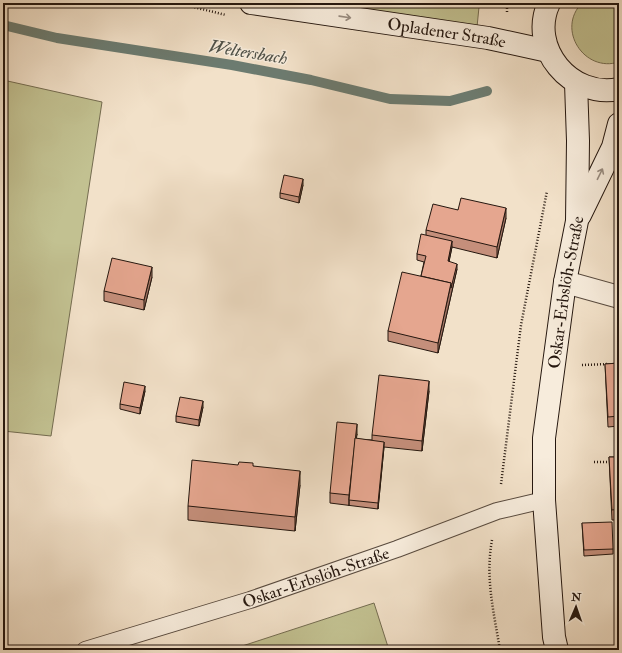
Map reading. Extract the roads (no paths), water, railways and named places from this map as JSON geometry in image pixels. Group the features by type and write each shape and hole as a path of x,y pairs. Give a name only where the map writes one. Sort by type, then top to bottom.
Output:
{"main road":[{"name":"Opladener Straße","path":"251,3 488,38 548,51"},
{"path":"549,3 545,11 543,31 548,51 554,64 576,83 593,90 611,91 619,89"},
{"name":"Oskar-Erbslöh-Straße","path":"557,650 554,637 544,500 544,438 565,282 577,221 578,141 576,83"},
{"path":"577,221 613,147 619,124"},
{"path":"565,282 619,297"}],"lane":[{"name":"Oskar-Erbslöh-Straße","path":"85,650 250,600 397,549 497,511 544,500"}],"waterway":[{"name":"Weltersbach","path":"3,25 57,38 232,65 311,80 390,99 450,101 487,91"}]}
